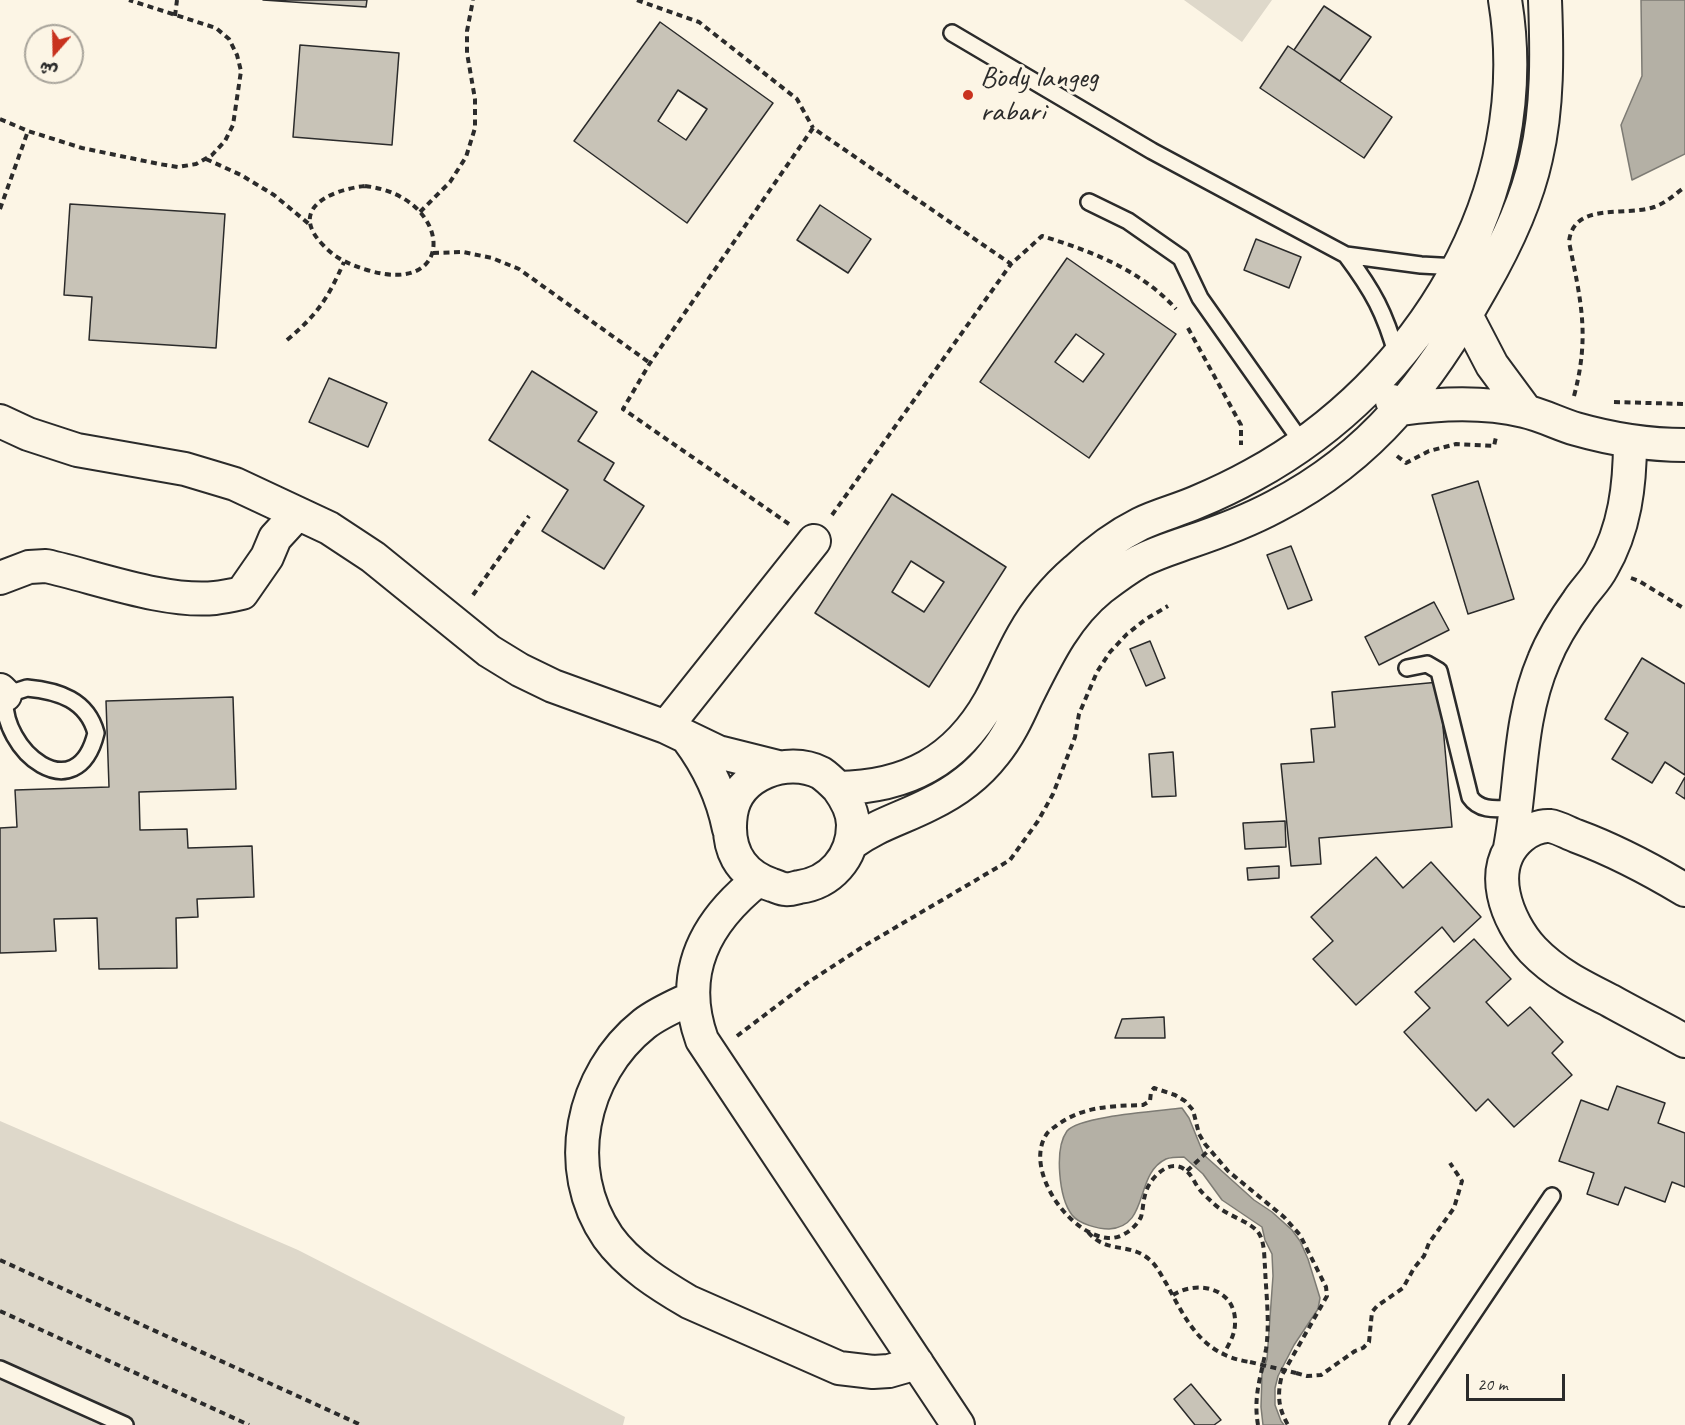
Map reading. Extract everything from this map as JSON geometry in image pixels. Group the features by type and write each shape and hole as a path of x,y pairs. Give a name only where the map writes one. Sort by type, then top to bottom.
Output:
{"street":[{"path":"838,788 873,786 904,778 924,769 963,739 991,699 1023,634 1046,601 1074,571 1106,545 1141,524 1198,502 1254,475 1303,444 1341,416 1374,385 1398,357 1441,297 1458,267 1480,221 1491,190 1502,147 1509,105 1511,62 1505,0"},
{"path":"677,733 715,782 725,810 733,849 743,866 758,880 786,890 814,885 838,869 852,843 866,832 929,805 976,774 996,752 1012,728 1071,617 1097,591 1140,561 1164,550 1233,526 1277,506 1318,482 1356,453 1401,409 1435,363 1466,315 1501,253 1521,207 1536,159 1542,125 1544,91 1545,0"},
{"path":"1441,297 1466,315 1515,409"},
{"path":"1374,385 1401,409"},
{"path":"1401,409 1432,404 1464,403 1515,409 1577,429 1630,441 1685,445"},
{"path":"0,421 28,434 77,450 185,470 235,484 329,528 372,557 489,651 536,678 677,733 718,752 778,767 801,767 821,774 838,788 849,804 853,824 852,843"},
{"path":"1630,441 1628,488 1622,521 1602,569 1577,602 1544,661 1525,724 1510,848 1501,874 1502,888 1518,930 1531,948 1548,965 1566,978 1685,1041"},
{"path":"0,578 29,567 46,566 184,597 213,598 242,593 267,557 275,538 297,514"},
{"path":"677,733 814,541"},
{"path":"1074,571 1097,591"},
{"path":"729,829 732,808 742,789 758,775 778,767"},
{"path":"1519,768 1550,826"},
{"path":"1510,848 1529,832 1550,826 1626,857 1685,891"},
{"path":"758,880 739,895 723,913 708,934 698,956 693,977 692,998 695,1020 702,1040 958,1425"},
{"path":"692,998 659,1014 626,1040 605,1068 588,1107 583,1131 582,1159 585,1186 594,1213 608,1237 626,1258 668,1290 689,1302 839,1368 873,1372 890,1371 917,1363"}],"lane":[{"path":"952,33 1152,151 1346,255 1421,265 1458,267"},
{"path":"1089,202 1128,221 1181,258 1200,298 1303,444"},
{"path":"1346,255 1370,286 1387,321 1398,357"},
{"path":"1407,668 1427,664 1439,671 1470,797 1482,808 1516,808"},
{"path":"27,688 56,693 76,701 88,713 96,733 86,759 78,766 68,769 42,768 17,744 8,726 2,692 27,688"},
{"path":"1398,1425 1552,1196"},
{"path":"0,1369 125,1425"}],"path":[{"path":"0,119 28,131 82,148 159,164 178,167 196,164 206,159 225,141 233,125 241,71 237,55 229,39 216,28 129,0"},
{"path":"176,16 177,0"},
{"path":"420,212 450,182 466,157 475,128 475,99 467,53 467,31 473,0"},
{"path":"637,0 699,22 797,99 813,128 1011,264"},
{"path":"813,128 650,363 623,409 814,541 1011,264 1042,236 1114,263 1161,292 1181,314"},
{"path":"0,209 28,131"},
{"path":"206,159 241,175 274,195 309,225 324,246 344,262 378,274 405,274 422,267 433,254 435,247 434,235 420,212 409,201 380,188 365,186 334,193 312,209 309,225"},
{"path":"1574,396 1583,352 1583,328 1582,305 1569,243 1570,232 1574,224 1592,215 1640,211 1656,207 1685,187"},
{"path":"433,254 463,252 492,258 519,269 650,363"},
{"path":"286,340 317,312 328,296 344,262"},
{"path":"1186,324 1241,425 1239,452"},
{"path":"1566,394 1583,398"},
{"path":"1610,402 1685,404"},
{"path":"1373,437 1406,463 1429,451 1456,444 1494,446 1515,409"},
{"path":"453,623 529,516"},
{"path":"1625,580 1635,578 1685,609"},
{"path":"713,1056 807,983 864,946 1010,860 1038,821 1053,794 1068,756 1079,714 1097,672 1110,652 1127,634 1168,606"},
{"path":"1288,1425 1279,1402 1282,1375 1326,1299 1326,1287 1300,1235 1284,1217 1239,1182 1209,1150 1199,1134 1193,1110 1185,1101 1162,1089 1152,1088 1150,1101 1143,1105 1092,1108 1063,1120 1046,1134 1041,1149 1043,1175 1055,1202 1066,1215 1101,1244 1141,1253 1151,1261 1159,1270 1198,1336 1223,1355 1250,1362 1296,1373 1307,1376 1321,1375 1369,1342 1372,1312 1403,1288 1421,1261 1429,1243 1454,1208 1462,1181 1450,1163"},
{"path":"1187,1171 1209,1150"},
{"path":"1088,1231 1108,1238 1127,1233 1140,1217 1145,1194 1151,1182 1169,1166 1177,1165 1187,1171 1199,1189 1215,1205 1227,1214 1254,1227 1263,1241 1267,1316 1266,1348 1257,1387 1258,1425"},
{"path":"0,1260 361,1425"},
{"path":"1173,1295 1181,1290 1201,1287 1212,1289 1230,1303 1234,1312 1234,1331 1223,1355"},
{"path":"0,1311 249,1425"}],"shaded area":[{"path":"1184,0 1272,0 1242,42"},
{"path":"1641,0 1685,0 1685,154 1632,180 1621,125 1642,76"},
{"path":"1182,1108 1189,1118 1204,1155 1254,1200 1292,1230 1308,1259 1320,1298 1318,1309 1294,1345 1278,1376 1275,1405 1284,1425 1263,1425 1261,1407 1262,1374 1267,1359 1273,1276 1272,1254 1262,1227 1222,1200 1203,1174 1184,1157 1168,1158 1156,1166 1149,1176 1137,1210 1122,1226 1105,1229 1084,1223 1072,1215 1064,1197 1059,1161 1060,1149 1067,1131 1074,1126 1103,1118"},
{"path":"0,1121 298,1250 625,1417 623,1425 0,1425"}],"building":[{"path":"263,0 367,0 366,7"},
{"path":"1324,6 1371,37 1340,81 1294,50"},
{"path":"660,22 773,103 687,223 574,141","holes":["678,90 707,109 686,140 658,121"]},
{"path":"300,45 399,53 392,145 293,137"},
{"path":"1288,46 1392,117 1364,158 1260,88"},
{"path":"70,204 225,214 216,348 89,340 92,297 64,295"},
{"path":"820,205 871,239 848,273 797,240"},
{"path":"1256,239 1301,257 1289,288 1244,270"},
{"path":"1067,258 1176,334 1089,458 980,382","holes":["1076,334 1104,354 1083,382 1055,362"]},
{"path":"532,371 597,412 578,441 614,463 604,480 644,506 604,569 542,531 568,490 489,440"},
{"path":"329,378 387,403 368,447 309,422"},
{"path":"1478,481 1514,599 1468,614 1432,495"},
{"path":"892,494 1006,567 929,687 815,613","holes":["911,561 944,582 924,612 892,592"]},
{"path":"1291,546 1312,600 1288,609 1267,555"},
{"path":"1434,602 1449,630 1379,665 1365,637"},
{"path":"1150,641 1165,678 1146,686 1130,649"},
{"path":"1642,658 1685,684 1685,775 1665,762 1652,783 1612,759 1628,733 1605,719"},
{"path":"1439,682 1452,827 1319,838 1321,864 1291,866 1281,764 1314,762 1311,729 1335,727 1332,692"},
{"path":"233,697 236,789 139,792 140,830 187,829 188,848 252,846 254,897 197,899 198,917 176,918 177,968 99,969 97,918 54,919 56,951 0,953 0,828 17,827 15,790 109,787 106,701"},
{"path":"1173,752 1176,796 1152,797 1149,754"},
{"path":"1685,777 1685,799 1676,793"},
{"path":"1285,821 1286,847 1245,849 1243,823"},
{"path":"1376,857 1403,888 1431,862 1481,917 1454,942 1442,927 1356,1005 1313,959 1333,941 1311,917"},
{"path":"1279,866 1279,878 1248,880 1247,868"},
{"path":"1474,939 1511,979 1486,1002 1508,1026 1530,1007 1563,1042 1552,1053 1572,1075 1514,1127 1488,1099 1476,1111 1404,1032 1430,1008 1415,992"},
{"path":"1164,1017 1165,1038 1115,1038 1122,1019"},
{"path":"1617,1086 1665,1103 1658,1123 1685,1133 1685,1187 1672,1182 1665,1202 1625,1187 1618,1205 1587,1194 1594,1173 1559,1161 1581,1100 1608,1110"},
{"path":"1191,1384 1221,1420 1214,1425 1195,1425 1174,1399"}],"place":[{"name":"Body langeg rabari","path":"968,95"}]}
